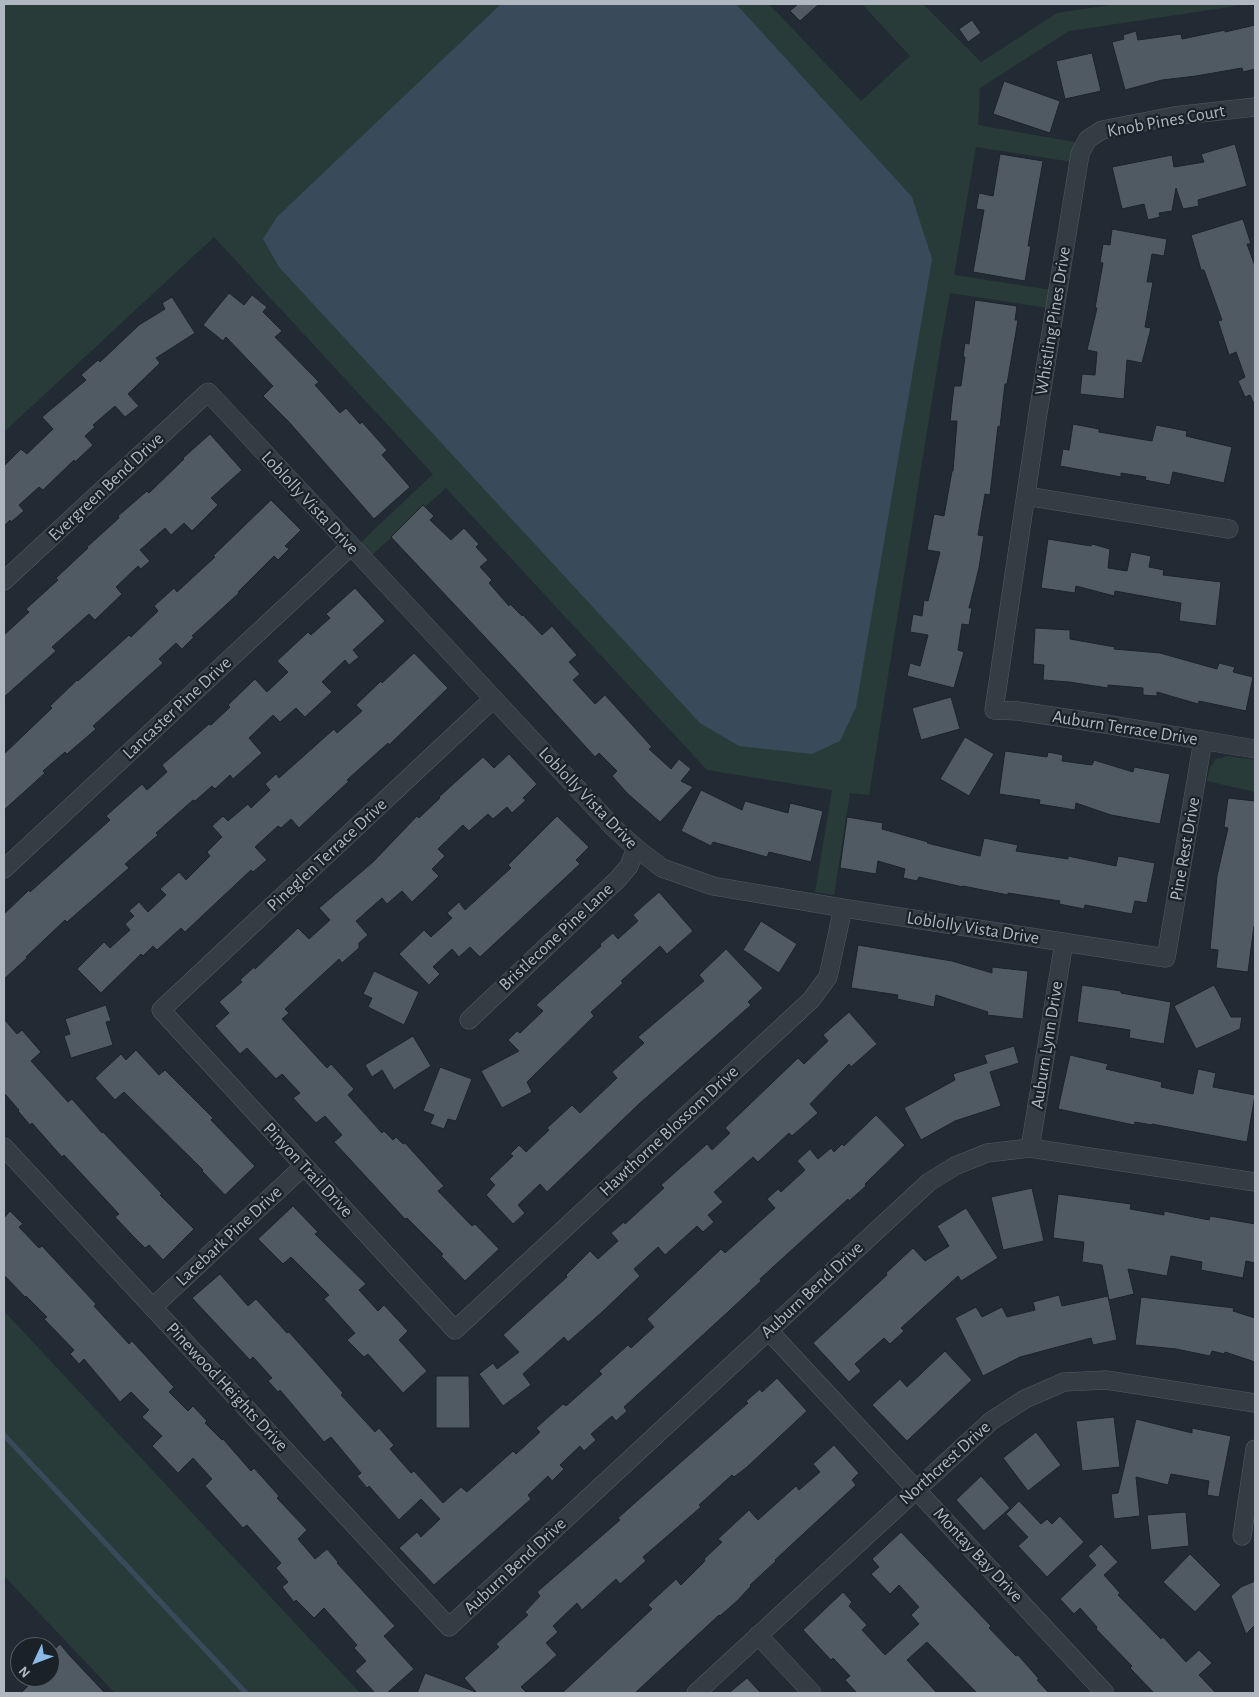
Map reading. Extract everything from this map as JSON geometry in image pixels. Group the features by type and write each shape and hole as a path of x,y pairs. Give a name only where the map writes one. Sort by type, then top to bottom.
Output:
{"street":[{"name":"Knob Pines Court","path":"1082,148 1088,139 1102,130 1174,116 1255,107"},
{"name":"Whistling Pines Drive","path":"994,710 1082,148"},
{"name":"Loblolly Vista Drive","path":"208,392 614,828 662,868 713,886 1166,958"},
{"name":"Evergreen Bend Drive","path":"4,581 208,392"},
{"path":"1026,496 1228,529"},
{"name":"Lancaster Pine Drive","path":"4,869 351,546"},
{"name":"Pineglen Terrace Drive","path":"161,1010 493,699"},
{"name":"Auburn Terrace Drive","path":"994,710 1018,711 1255,749"},
{"name":"Pine Rest Drive","path":"1166,958 1203,740"},
{"name":"Bristlecone Pine Lane","path":"469,1020 618,879 629,866 636,848"},
{"name":"Hawthorne Blossom Drive","path":"455,1330 811,1000 828,977 842,908"},
{"name":"Auburn Lynn Drive","path":"1030,1148 1064,942"},
{"name":"Pinyon Trail Drive","path":"161,1010 455,1330"},
{"name":"Pinewood Heights Drive","path":"4,1147 450,1627"},
{"name":"Auburn Bend Drive","path":"450,1627 929,1182 955,1166 987,1153 1030,1148 1255,1182"},
{"name":"Lacebark Pine Drive","path":"153,1307 304,1166"},
{"name":"Montay Bay Drive","path":"768,1330 1105,1693"},
{"name":"Northcrest Drive","path":"696,1693 916,1488 991,1421 1025,1399 1064,1382 1106,1380 1255,1403"},
{"path":"1242,1536 1255,1449"},
{"path":"758,1635 812,1693"}],"shaded area":[{"path":"4,4 769,4 861,101 910,56 862,4 923,4 981,62 1057,13 1117,4 1249,4 1069,31 980,88 978,125 1080,143 1073,162 976,147 954,275 1052,290 1049,308 950,293 869,795 850,793 834,895 815,892 832,790 707,770 446,488 372,555 360,543 433,474 214,237 4,432"},
{"path":"1229,756 1255,760 1255,792 1207,781 1210,768 1216,759"},
{"path":"4,1311 360,1693 115,1693 4,1576"}],"water":[{"path":"501,4 736,4 912,197 932,259 856,707 840,741 812,754 739,746 700,723 279,267 263,239 277,217"}],"building":[{"path":"798,4 819,4 800,21 790,11"},
{"path":"972,20 981,33 968,42 959,29"},
{"path":"1255,25 1255,69 1243,72 1242,68 1162,80 1125,90 1112,42 1124,39 1123,35 1136,31 1138,40 1181,34 1182,39"},
{"path":"1092,53 1101,91 1065,99 1056,61"},
{"path":"1004,81 1060,101 1050,133 993,114"},
{"path":"1235,144 1247,186 1198,200 1199,206 1183,209 1176,188 1172,211 1159,213 1160,217 1148,220 1144,204 1122,209 1112,167 1172,155 1174,167 1204,162 1201,154"},
{"path":"1000,154 1043,161 1028,246 1031,246 1025,281 973,272 984,210 976,209 979,193 993,196"},
{"path":"1243,219 1251,244 1247,244 1255,266 1255,402 1253,402 1250,395 1245,397 1238,381 1245,377 1236,352 1229,355 1218,321 1222,320 1204,270 1201,270 1191,235"},
{"path":"1112,229 1167,239 1164,256 1152,254 1147,282 1153,282 1145,327 1151,328 1142,363 1127,360 1124,399 1080,394 1082,374 1095,375 1097,352 1087,350 1097,308 1095,308 1103,263 1100,262 1103,244 1110,245"},
{"path":"229,293 244,305 252,295 267,307 263,312 282,331 275,337 319,382 315,385 340,413 346,408 360,424 362,422 387,450 382,455 410,487 374,519 289,422 263,396 273,386 226,337 223,341 203,325"},
{"path":"172,297 195,333 156,358 160,363 128,394 139,406 125,417 115,406 93,425 95,427 85,436 93,445 75,462 74,460 43,490 39,487 19,505 24,511 4,526 4,466 21,449 27,454 53,429 42,417 86,380 81,375 98,360 100,362 139,325 165,309 162,303"},
{"path":"975,300 1017,306 1015,320 1018,320 1007,384 1005,384 1000,427 998,426 990,495 985,494 978,535 984,536 979,568 969,608 972,608 969,625 962,624 958,650 964,652 954,688 907,676 910,663 920,666 928,635 910,632 913,614 922,616 924,600 928,601 940,552 927,550 934,514 944,516 953,471 957,421 950,421 954,386 961,386 965,343 969,344"},
{"path":"1073,424 1099,429 1099,432 1152,441 1156,425 1187,431 1186,436 1232,447 1224,483 1173,472 1170,485 1145,480 1146,477 1121,473 1121,477 1060,466 1063,449 1069,450"},
{"path":"210,434 242,470 211,498 218,505 192,531 184,523 171,535 165,528 140,550 150,561 141,569 138,566 116,587 122,594 95,620 89,614 52,647 56,651 4,697 4,635 29,612 26,609 58,580 56,578 119,518 118,516 147,491 149,493 183,458"},
{"path":"271,500 301,530 285,546 289,549 278,560 274,556 239,593 192,636 194,637 182,649 176,643 159,659 163,663 93,726 96,729 67,754 65,752 43,771 45,773 4,810 4,754 52,708 50,706 77,680 129,635 131,637 158,611 154,606 174,588 177,592 215,557 213,556"},
{"path":"423,505 434,516 430,520 451,540 464,528 479,544 476,547 488,560 480,567 492,580 489,583 509,606 510,604 523,615 542,635 552,626 577,655 569,662 580,674 573,680 595,704 605,695 652,747 649,749 671,769 679,759 691,769 681,781 693,787 660,822 627,793 612,776 617,771 599,753 595,757 391,537"},
{"path":"1048,539 1091,546 1092,544 1110,549 1108,568 1127,571 1131,552 1151,556 1149,567 1164,570 1163,575 1221,582 1216,626 1179,621 1181,603 1115,591 1114,596 1076,586 1075,593 1041,588"},
{"path":"355,588 385,621 353,650 359,657 349,665 345,660 322,682 332,692 305,717 296,708 280,722 273,715 249,738 262,753 233,779 230,775 215,789 212,786 195,801 193,800 125,864 129,868 67,922 65,920 4,979 4,914 110,820 106,816 142,784 147,790 167,772 162,765 209,724 211,725 230,707 228,705 255,679 267,692 288,672 277,661 308,632 311,635 330,618 326,614"},
{"path":"1035,628 1070,630 1070,639 1115,647 1114,649 1160,653 1217,669 1219,663 1235,667 1233,672 1253,677 1246,711 1199,701 1198,704 1157,692 1157,696 1143,695 1143,688 1108,685 1108,688 1043,680 1044,665 1033,664"},
{"path":"414,653 448,688 389,745 388,743 347,780 349,781 299,828 291,819 281,828 278,826 255,847 267,860 253,872 251,870 185,932 181,928 157,950 153,946 143,956 141,954 101,993 77,969 104,942 110,948 130,930 125,924 134,916 129,911 139,902 148,912 166,895 160,889 179,872 186,880 210,856 207,852 222,837 212,826 223,816 228,821 248,804 251,808 270,790 265,784 276,774 279,778 334,729 337,733 362,711 356,705"},
{"path":"951,697 960,729 921,740 912,708"},
{"path":"965,737 994,754 969,796 940,779"},
{"path":"1005,751 1047,757 1048,752 1063,755 1062,761 1092,765 1094,760 1133,772 1134,767 1170,774 1160,824 1111,815 1076,803 1075,810 1039,804 1040,800 999,794"},
{"path":"509,754 537,784 523,798 526,800 512,813 507,807 493,819 488,814 469,831 463,825 438,849 445,856 432,869 439,876 412,902 402,891 387,904 382,898 356,921 368,935 359,943 359,948 342,963 339,959 285,1009 289,1013 282,1019 327,1068 331,1064 354,1089 348,1095 382,1133 384,1131 393,1140 396,1137 403,1144 405,1143 444,1186 438,1191 472,1226 475,1224 499,1249 465,1281 441,1256 443,1254 407,1218 405,1219 334,1142 342,1135 325,1116 316,1123 293,1098 300,1093 282,1074 276,1079 247,1048 240,1054 215,1026 229,1013 219,1002 242,982 240,980 254,967 255,969 298,928 309,939 330,920 319,908 373,862 417,816 419,818 483,757 494,768"},
{"path":"701,790 742,810 745,801 788,813 790,803 823,811 811,862 769,852 767,857 713,842 711,846 681,831"},
{"path":"1228,798 1255,801 1255,926 1248,972 1216,968 1218,950 1210,949 1217,876 1228,828 1224,827"},
{"path":"557,816 589,847 576,860 580,864 480,957 470,947 459,957 452,949 433,967 440,974 429,985 399,954 424,930 431,937 452,918 447,913 459,902 465,910 511,868 508,865"},
{"path":"847,817 883,823 882,829 927,843 980,856 984,838 1018,845 1016,851 1068,859 1068,856 1116,866 1118,856 1155,863 1147,903 1135,901 1132,914 1085,905 1084,909 1059,904 1060,901 1008,893 1008,895 919,877 917,881 903,878 905,869 878,861 876,874 840,868"},
{"path":"659,892 693,931 667,954 660,946 621,981 623,983 591,1012 594,1016 527,1082 532,1092 502,1108 481,1071 519,1051 508,1040 517,1031 520,1033 543,1011 536,1005 613,933 618,939 638,921 633,915"},
{"path":"761,921 797,944 779,973 743,950"},
{"path":"858,945 952,961 992,973 992,967 1028,971 1023,1019 987,1015 988,1012 936,995 934,1007 897,999 898,995 851,988"},
{"path":"726,949 763,988 748,1002 751,1005 640,1103 547,1192 540,1184 518,1205 525,1213 513,1224 486,1195 495,1185 489,1179 513,1156 510,1154 519,1145 526,1152 549,1130 547,1128 572,1105 580,1113 617,1078 612,1072 644,1043 638,1037 704,981 699,975"},
{"path":"374,971 419,992 404,1025 368,1007 372,998 363,994"},
{"path":"1082,985 1171,1002 1164,1044 1129,1038 1130,1030 1077,1022"},
{"path":"1214,985 1231,1017 1242,1017 1240,1029 1196,1049 1174,1006"},
{"path":"106,1005 111,1021 106,1022 113,1045 71,1058 64,1036 70,1034 65,1019"},
{"path":"849,1012 877,1044 851,1067 849,1064 810,1104 818,1113 792,1136 789,1133 758,1162 753,1157 714,1192 723,1202 708,1215 714,1222 703,1232 697,1226 665,1255 658,1247 634,1269 640,1276 601,1313 568,1342 564,1337 523,1374 531,1385 503,1406 479,1374 493,1363 497,1369 519,1352 503,1335 567,1277 566,1275 590,1251 598,1259 618,1241 611,1233 624,1222 625,1224 664,1188 661,1185 707,1144 712,1150 730,1133 725,1128 798,1058 804,1064 828,1041 823,1035"},
{"path":"4,1019 17,1034 22,1030 41,1052 31,1061 68,1102 72,1099 102,1133 162,1194 160,1195 194,1229 163,1260 149,1245 145,1248 132,1235 115,1217 119,1214 64,1155 62,1157 32,1123 30,1125 4,1093"},
{"path":"413,1036 431,1066 394,1090 382,1070 372,1077 365,1065"},
{"path":"1014,1046 1019,1063 990,1072 1001,1106 955,1121 921,1140 904,1108 955,1080 953,1074 987,1063 984,1055"},
{"path":"136,1050 159,1075 165,1070 213,1118 211,1120 255,1166 225,1195 203,1170 124,1092 115,1100 95,1078 121,1054 126,1060"},
{"path":"1070,1055 1108,1064 1106,1069 1162,1082 1161,1087 1193,1094 1198,1069 1216,1073 1213,1087 1255,1095 1247,1142 1152,1124 1135,1122 1134,1125 1058,1109"},
{"path":"440,1067 472,1079 456,1121 448,1119 444,1129 430,1124 434,1115 423,1111"},
{"path":"876,1115 905,1145 865,1184 866,1186 849,1201 848,1199 796,1246 729,1311 624,1407 627,1411 616,1421 612,1416 591,1434 596,1440 584,1451 580,1446 560,1465 564,1469 552,1481 548,1476 528,1495 531,1499 434,1585 399,1548 417,1532 421,1537 440,1519 421,1499 399,1520 369,1486 367,1488 357,1476 361,1473 331,1437 324,1442 280,1390 278,1392 268,1381 272,1378 253,1357 250,1360 192,1298 220,1274 248,1306 256,1299 287,1333 289,1332 343,1393 341,1395 375,1432 379,1428 394,1445 390,1449 411,1473 414,1471 443,1503 461,1487 467,1492 513,1451 516,1454 540,1432 536,1428 563,1404 566,1406 602,1374 599,1371 628,1345 631,1348 654,1327 647,1319 721,1249 725,1253 775,1208 767,1199 778,1189 781,1192 805,1170 797,1161 810,1149 818,1159 831,1148 834,1152 842,1144 844,1146"},
{"path":"1032,1188 1044,1241 1003,1250 991,1197"},
{"path":"1058,1194 1131,1204 1130,1209 1164,1215 1164,1211 1209,1220 1210,1216 1255,1224 1255,1263 1246,1261 1243,1278 1201,1270 1202,1262 1171,1256 1167,1276 1128,1269 1134,1294 1109,1300 1102,1265 1082,1262 1084,1242 1053,1238"},
{"path":"293,1206 318,1232 315,1234 366,1284 359,1290 378,1311 384,1305 408,1331 399,1340 427,1371 403,1393 368,1354 364,1357 347,1340 355,1333 324,1299 329,1295 291,1257 283,1264 258,1239"},
{"path":"966,1208 998,1258 961,1281 958,1276 901,1328 904,1331 890,1344 884,1338 855,1364 861,1371 849,1382 813,1343 887,1275 886,1273 913,1248 925,1261 949,1246 937,1226"},
{"path":"10,1211 23,1224 19,1227 39,1248 42,1246 96,1304 94,1306 129,1344 132,1341 174,1387 169,1392 188,1411 193,1406 207,1421 205,1423 223,1439 251,1471 254,1468 279,1496 277,1498 307,1530 298,1539 315,1559 327,1549 337,1563 395,1626 384,1636 414,1669 387,1693 375,1693 355,1671 366,1661 354,1648 357,1645 324,1608 314,1618 296,1600 294,1602 282,1587 288,1582 276,1568 281,1563 247,1525 243,1528 205,1486 212,1479 193,1458 178,1473 152,1446 162,1436 142,1417 149,1410 131,1392 120,1402 84,1359 79,1364 70,1354 74,1350 44,1319 47,1317 4,1275 4,1218"},
{"path":"1059,1295 1062,1306 1108,1296 1117,1340 1093,1345 1091,1338 1020,1357 983,1376 955,1318 976,1307 982,1317 1002,1307 1007,1317 1035,1310 1033,1302"},
{"path":"1141,1297 1234,1308 1233,1311 1255,1318 1255,1362 1225,1352 1224,1354 1212,1351 1210,1356 1176,1349 1135,1345"},
{"path":"945,1351 972,1380 907,1441 872,1405 900,1379 907,1387"},
{"path":"436,1376 469,1376 470,1428 436,1428"},
{"path":"777,1378 807,1411 747,1467 734,1477 732,1475 699,1505 701,1507 643,1557 646,1561 620,1584 616,1579 582,1610 577,1603 553,1626 558,1632 546,1643 557,1655 521,1687 527,1693 417,1693 425,1673 476,1692 464,1678 499,1647 496,1644 528,1615 525,1612 540,1596 537,1592 620,1520 618,1518 748,1403 746,1401 760,1389 762,1392"},
{"path":"1114,1417 1120,1467 1082,1471 1076,1421"},
{"path":"1136,1419 1192,1433 1192,1428 1231,1436 1219,1497 1207,1495 1209,1481 1171,1474 1168,1485 1136,1477 1140,1516 1114,1519 1111,1494 1118,1493"},
{"path":"1036,1432 1061,1465 1028,1491 1003,1458"},
{"path":"834,1445 859,1473 852,1480 856,1485 775,1560 738,1600 719,1615 635,1693 562,1693 652,1609 648,1605 676,1579 681,1585 722,1542 718,1539 749,1510 758,1520 796,1486 799,1490 820,1472 813,1464"},
{"path":"981,1476 1010,1508 984,1531 956,1500"},
{"path":"1019,1501 1041,1524 1047,1519 1052,1524 1060,1516 1084,1542 1047,1577 1018,1546 1028,1537 1006,1514"},
{"path":"1186,1512 1189,1546 1151,1550 1147,1515"},
{"path":"901,1532 991,1626 989,1628 1016,1656 1018,1655 1049,1693 977,1693 927,1642 907,1660 937,1693 857,1693 845,1680 850,1676 833,1658 831,1660 803,1630 843,1592 852,1602 849,1606 867,1625 862,1630 885,1655 919,1624 911,1615 919,1607 899,1585 890,1594 871,1574 879,1567 872,1559"},
{"path":"1101,1544 1118,1562 1104,1575 1120,1593 1118,1595 1161,1639 1163,1637 1186,1662 1199,1650 1212,1663 1199,1675 1216,1693 1154,1693 1130,1668 1132,1666 1096,1629 1097,1627 1080,1608 1074,1614 1060,1599 1096,1565 1088,1556"},
{"path":"1190,1554 1221,1585 1195,1612 1163,1582"},
{"path":"1255,1581 1255,1625 1246,1634 1231,1596 1241,1587"},
{"path":"60,1644 105,1693 21,1693 27,1687 60,1687"},
{"path":"747,1678 761,1693 729,1693"}],"waterway":[{"path":"4,1435 246,1693"}]}
